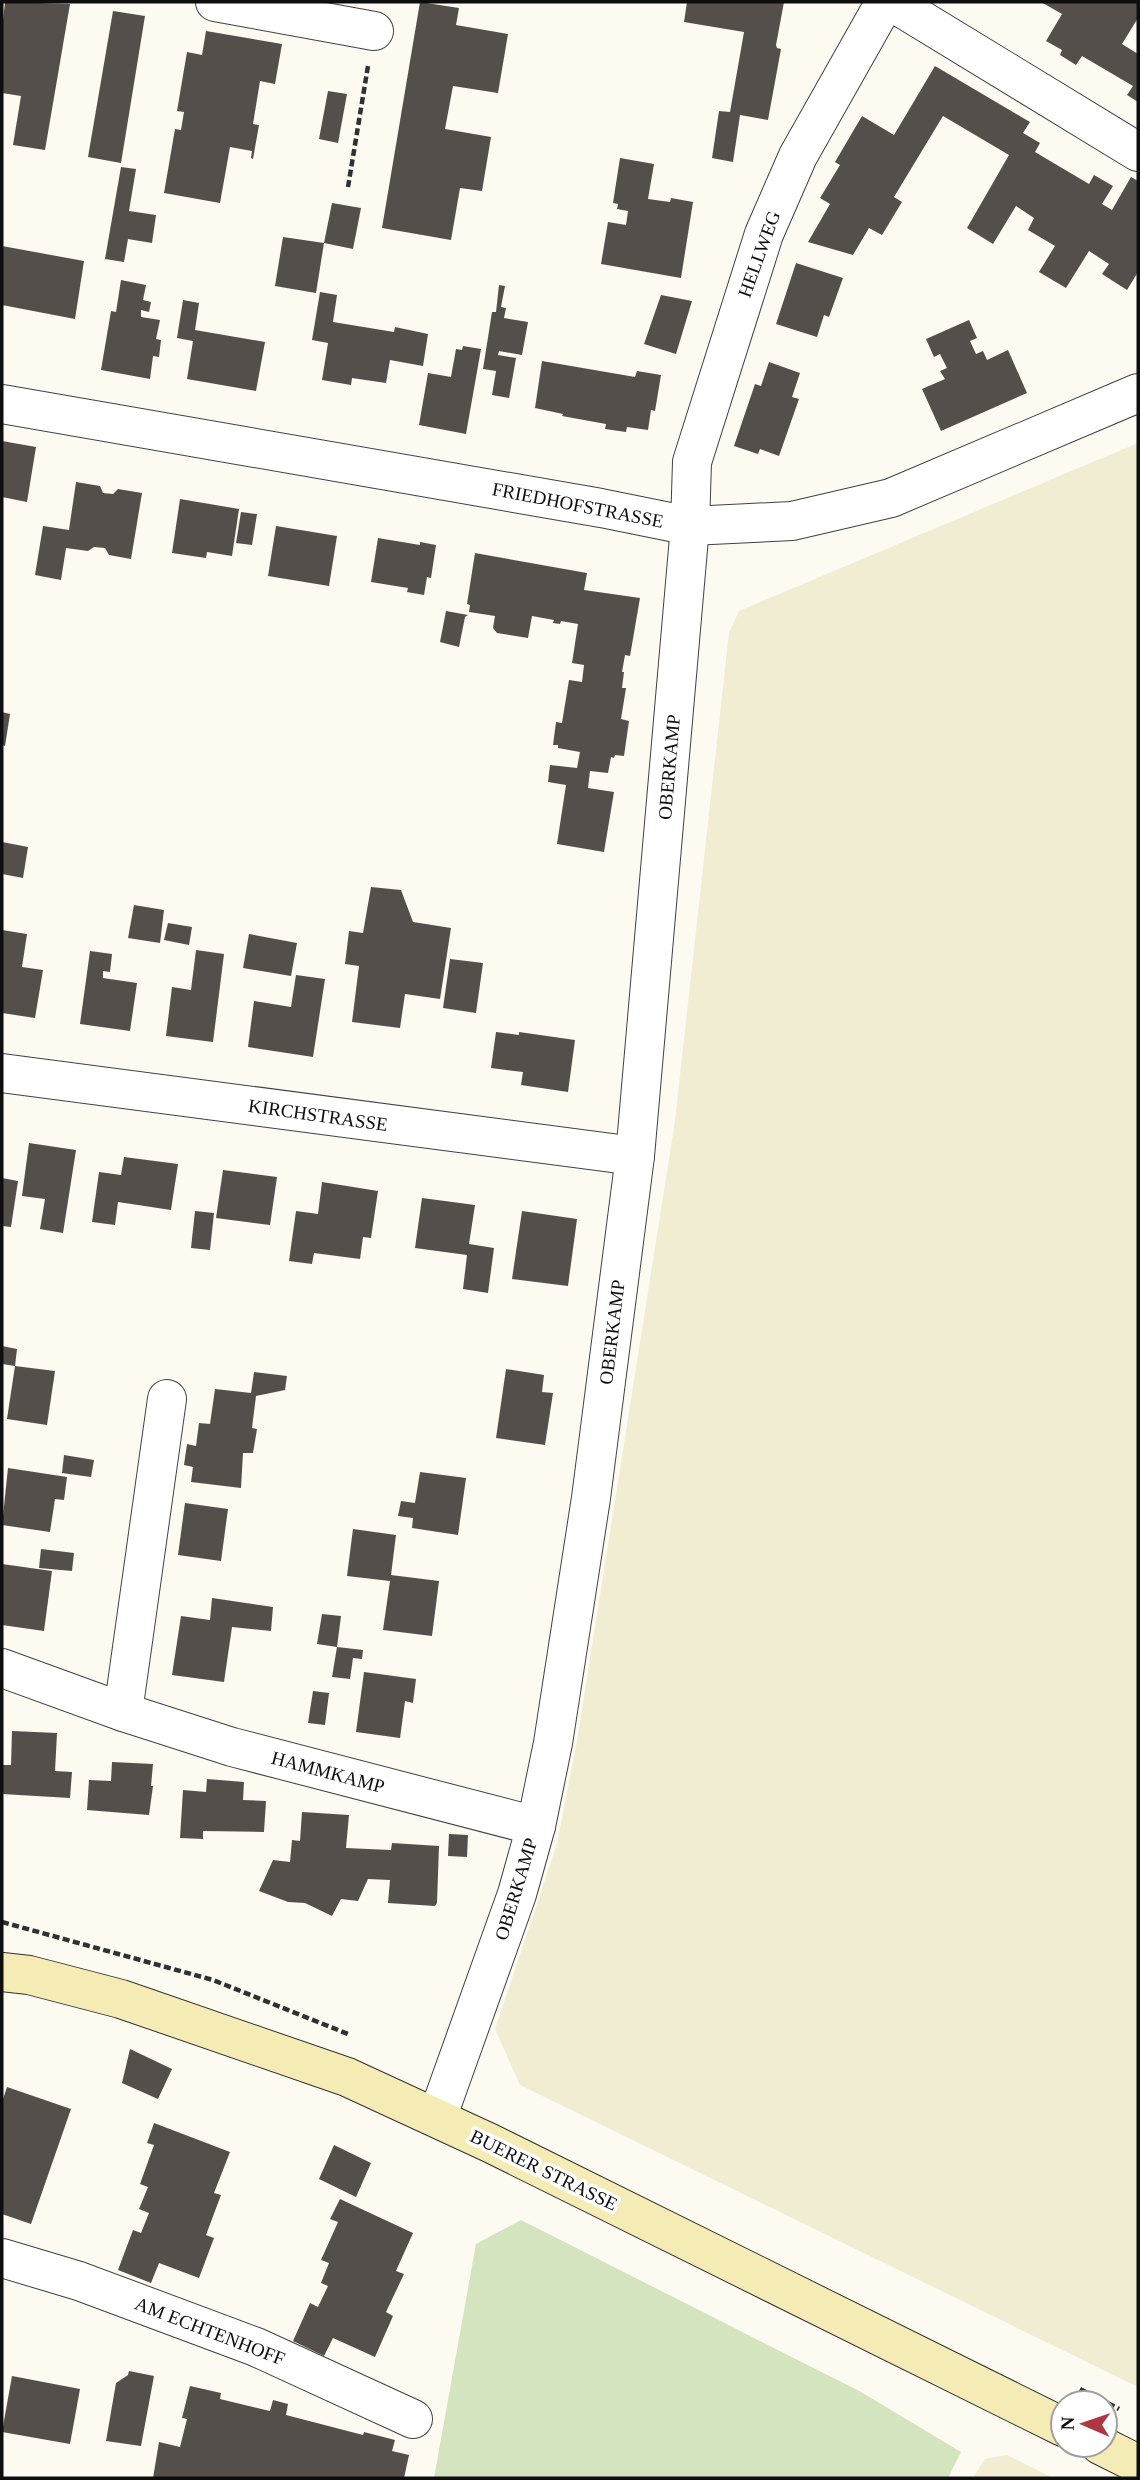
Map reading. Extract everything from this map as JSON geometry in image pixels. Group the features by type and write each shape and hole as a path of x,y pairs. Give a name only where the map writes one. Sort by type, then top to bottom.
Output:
{"main road":[{"name":"BUERER STRASSE","path":"2,1972 29,1975 133,2003 347,2077 437,2118 1049,2420"},
{"path":"1119,2454 1138,2464"}],"street":[{"path":"215,2 374,31"},
{"name":"HELLWEG","path":"690,526 692,462 764,234 798,156 885,2"},
{"path":"892,2 1138,152"},
{"name":"FRIEDHOFSTRASSE","path":"2,404 601,508 690,526 792,521 891,498 1138,394"},
{"name":"OBERKAMP","path":"437,2118 517,1894 536,1826 553,1743 591,1498 635,1156 690,526"},
{"name":"KIRCHSTRASSE","path":"2,1073 635,1156"},
{"path":"123,1712 167,1399"},
{"name":"HAMMKAMP","path":"2,1668 123,1712 232,1747 536,1826"},
{"name":"AM ECHTENHOFF","path":"2,2258 79,2281 256,2347 413,2419"}],"path":[{"path":"348,187 374,31"}],"shaded area":[{"path":"1138,443 1138,2387 520,2085 495,2029 557,1844 577,1741 675,1121 729,633 739,611"},
{"path":"1007,2455 1053,2478 973,2478 985,2459"}],"green space":[{"path":"521,2220 861,2392 961,2452 948,2478 434,2478 476,2244"}],"building":[{"path":"5,2 70,4 45,150 13,145 21,96 2,93 2,29"},
{"path":"420,2 459,8 456,25 508,34 498,93 453,86 445,129 491,137 482,191 460,188 451,240 382,228"},
{"path":"687,2 784,2 776,45 781,49 768,120 740,115 733,162 712,158 719,111 730,112 744,32 684,22"},
{"path":"1041,2 1138,2 1138,18 1122,44 1138,54 1138,102 1127,95 1133,86 1082,56 1076,65 1060,55 1062,50 1046,41 1062,14"},
{"path":"113,11 145,16 121,163 88,157"},
{"path":"206,31 282,44 275,84 260,81 253,124 259,125 253,159 252,151 230,147 220,203 164,193 175,129 181,130 184,112 177,111 187,52 202,55"},
{"path":"935,66 1030,122 1023,133 1040,143 1035,152 1089,184 1094,175 1113,186 1102,204 1112,210 1131,177 1138,181 1138,272 1127,290 1102,274 1109,264 1089,251 1066,288 1039,272 1055,246 1028,230 1034,218 1016,206 993,244 967,228 1009,155 943,116 894,197 902,202 882,235 869,228 853,255 808,242 830,204 820,198 840,165 835,162 862,116 894,135"},
{"path":"328,91 347,94 338,143 319,139"},
{"path":"620,158 654,164 648,199 670,202 671,198 693,202 681,278 601,264 608,222 626,225 628,211 617,209 618,204 613,203"},
{"path":"121,167 136,169 129,211 156,215 152,243 128,239 124,262 105,259"},
{"path":"332,203 361,208 353,249 324,243"},
{"path":"283,237 324,243 316,293 275,286"},
{"path":"2,246 84,261 75,319 2,305"},
{"path":"796,263 843,278 829,317 824,315 817,337 776,324"},
{"path":"121,280 146,285 143,300 151,302 149,312 141,310 141,317 160,320 156,339 161,340 159,357 153,356 150,379 101,370 111,311 116,312"},
{"path":"499,285 505,286 501,307 506,308 504,318 528,322 522,355 499,351 498,355 516,358 509,398 492,395 496,371 483,369 492,312 496,312"},
{"path":"320,292 337,295 333,322 394,332 395,327 428,334 423,366 390,360 386,383 352,378 351,385 322,380 328,343 312,340"},
{"path":"661,295 692,301 676,354 644,344"},
{"path":"183,300 199,303 195,330 265,342 256,391 187,379 193,341 177,338"},
{"path":"969,320 977,338 970,341 976,354 983,351 987,360 1008,350 1027,393 941,431 922,389 945,379 940,371 947,368 940,354 934,357 926,339"},
{"path":"463,346 481,349 466,434 419,425 428,373 451,377 456,349 462,350"},
{"path":"542,361 635,377 637,371 661,375 655,411 651,410 648,430 627,427 626,432 605,429 606,424 535,408"},
{"path":"769,362 800,373 792,397 799,399 779,456 760,449 758,454 734,446 755,384 761,386"},
{"path":"2,441 36,447 27,502 2,497"},
{"path":"76,482 100,486 103,493 113,494 118,489 142,493 131,559 109,555 105,548 94,547 88,551 66,548 61,580 35,575 43,526 69,530"},
{"path":"180,499 239,509 232,556 207,552 206,558 172,553"},
{"path":"241,512 257,514 252,545 236,543"},
{"path":"276,526 337,536 329,586 268,576"},
{"path":"378,538 436,545 431,578 427,577 424,595 407,592 408,588 371,582"},
{"path":"475,553 587,573 584,590 640,598 630,656 625,655 622,672 622,688 626,688 621,719 629,721 624,756 611,757 608,773 590,771 588,788 614,792 604,852 557,844 566,785 548,782 550,765 577,768 580,752 553,745 556,722 562,723 569,680 582,682 584,665 572,663 578,624 561,621 560,624 553,623 554,620 532,616 528,638 497,633 493,628 495,616 469,612 470,605 467,604"},
{"path":"446,611 468,615 465,617 459,647 440,642"},
{"path":"2,712 10,714 5,746 2,745"},
{"path":"2,842 28,847 23,878 2,874"},
{"path":"371,887 401,890 413,922 451,928 440,999 405,994 400,1028 352,1022 359,966 345,964 349,931 363,933"},
{"path":"134,905 164,910 160,943 128,938"},
{"path":"168,923 192,927 189,945 164,940"},
{"path":"2,930 27,934 22,967 43,970 35,1018 2,1013"},
{"path":"249,934 297,943 291,976 243,968"},
{"path":"196,950 224,954 213,1042 166,1036 172,987 191,990"},
{"path":"90,951 112,954 110,972 103,971 103,978 137,983 130,1031 80,1024"},
{"path":"450,959 483,963 476,1013 443,1008"},
{"path":"296,975 325,979 313,1057 248,1047 254,1001 291,1007"},
{"path":"496,1032 519,1035 519,1032 575,1040 568,1092 521,1085 523,1072 491,1068"},
{"path":"29,1143 76,1150 63,1233 40,1229 45,1199 22,1196"},
{"path":"124,1157 178,1164 171,1210 118,1202 115,1225 92,1222 99,1172 121,1175"},
{"path":"223,1170 277,1177 270,1225 216,1218"},
{"path":"2,1178 18,1181 11,1227 2,1226"},
{"path":"322,1182 378,1191 371,1238 363,1237 360,1259 314,1253 312,1264 289,1261 296,1211 318,1214"},
{"path":"422,1198 475,1205 469,1244 494,1248 488,1293 463,1289 467,1255 415,1248"},
{"path":"195,1211 214,1213 210,1250 191,1248"},
{"path":"522,1211 577,1219 568,1286 512,1279"},
{"path":"2,1346 17,1349 15,1366 2,1364"},
{"path":"15,1366 55,1371 47,1425 7,1419"},
{"path":"506,1369 544,1375 542,1392 553,1393 545,1445 496,1438"},
{"path":"254,1372 287,1376 285,1390 256,1396 252,1428 257,1429 253,1453 243,1453 241,1488 191,1482 193,1467 184,1465 187,1444 196,1446 199,1423 210,1424 215,1389 251,1393"},
{"path":"64,1455 94,1460 91,1477 62,1473"},
{"path":"8,1468 67,1477 64,1500 55,1499 50,1532 2,1525"},
{"path":"420,1472 466,1478 458,1535 412,1528 413,1518 398,1516 401,1501 415,1503"},
{"path":"185,1503 228,1509 221,1561 178,1555"},
{"path":"353,1529 396,1535 391,1575 439,1581 432,1636 383,1630 390,1581 347,1576"},
{"path":"41,1549 74,1553 72,1571 39,1568"},
{"path":"2,1564 52,1571 44,1631 2,1625"},
{"path":"212,1598 273,1607 271,1631 232,1627 224,1682 172,1675 181,1616 210,1620"},
{"path":"322,1614 341,1616 337,1647 317,1644"},
{"path":"337,1647 363,1650 362,1659 353,1658 350,1679 332,1677"},
{"path":"364,1672 416,1679 413,1703 405,1701 400,1738 356,1732"},
{"path":"313,1691 329,1693 325,1725 308,1723"},
{"path":"12,1731 57,1733 55,1771 72,1772 70,1798 2,1794 2,1765 11,1765"},
{"path":"112,1762 153,1764 149,1815 87,1810 89,1780 111,1781"},
{"path":"207,1779 244,1782 243,1800 266,1801 264,1832 203,1831 203,1839 180,1838 183,1790 206,1792"},
{"path":"302,1812 349,1815 346,1848 391,1850 392,1843 439,1846 435,1906 388,1903 390,1880 368,1879 358,1901 341,1899 332,1916 305,1903 288,1902 259,1891 273,1860 290,1862 292,1840 300,1841"},
{"path":"449,1834 468,1835 467,1857 448,1856"},
{"path":"130,2049 172,2069 158,2099 122,2083"},
{"path":"7,2087 71,2109 31,2224 2,2214 2,2102"},
{"path":"154,2123 230,2152 214,2193 221,2195 206,2235 214,2238 199,2278 159,2263 151,2283 118,2270 133,2230 141,2233 149,2213 139,2209 148,2187 140,2184 154,2145 147,2143"},
{"path":"334,2145 371,2163 356,2197 319,2179"},
{"path":"340,2199 413,2233 396,2271 404,2274 386,2312 393,2316 375,2357 333,2338 324,2356 293,2341 310,2303 318,2307 328,2286 321,2283 329,2263 321,2260 338,2222 330,2219"},
{"path":"129,2371 154,2376 141,2446 106,2441 116,2383 128,2375"},
{"path":"12,2376 80,2389 70,2444 2,2432"},
{"path":"190,2386 221,2393 220,2399 270,2411 273,2400 288,2404 286,2415 363,2435 364,2432 395,2440 392,2451 409,2455 404,2478 153,2478 159,2442 180,2447 187,2419 182,2418"}]}
